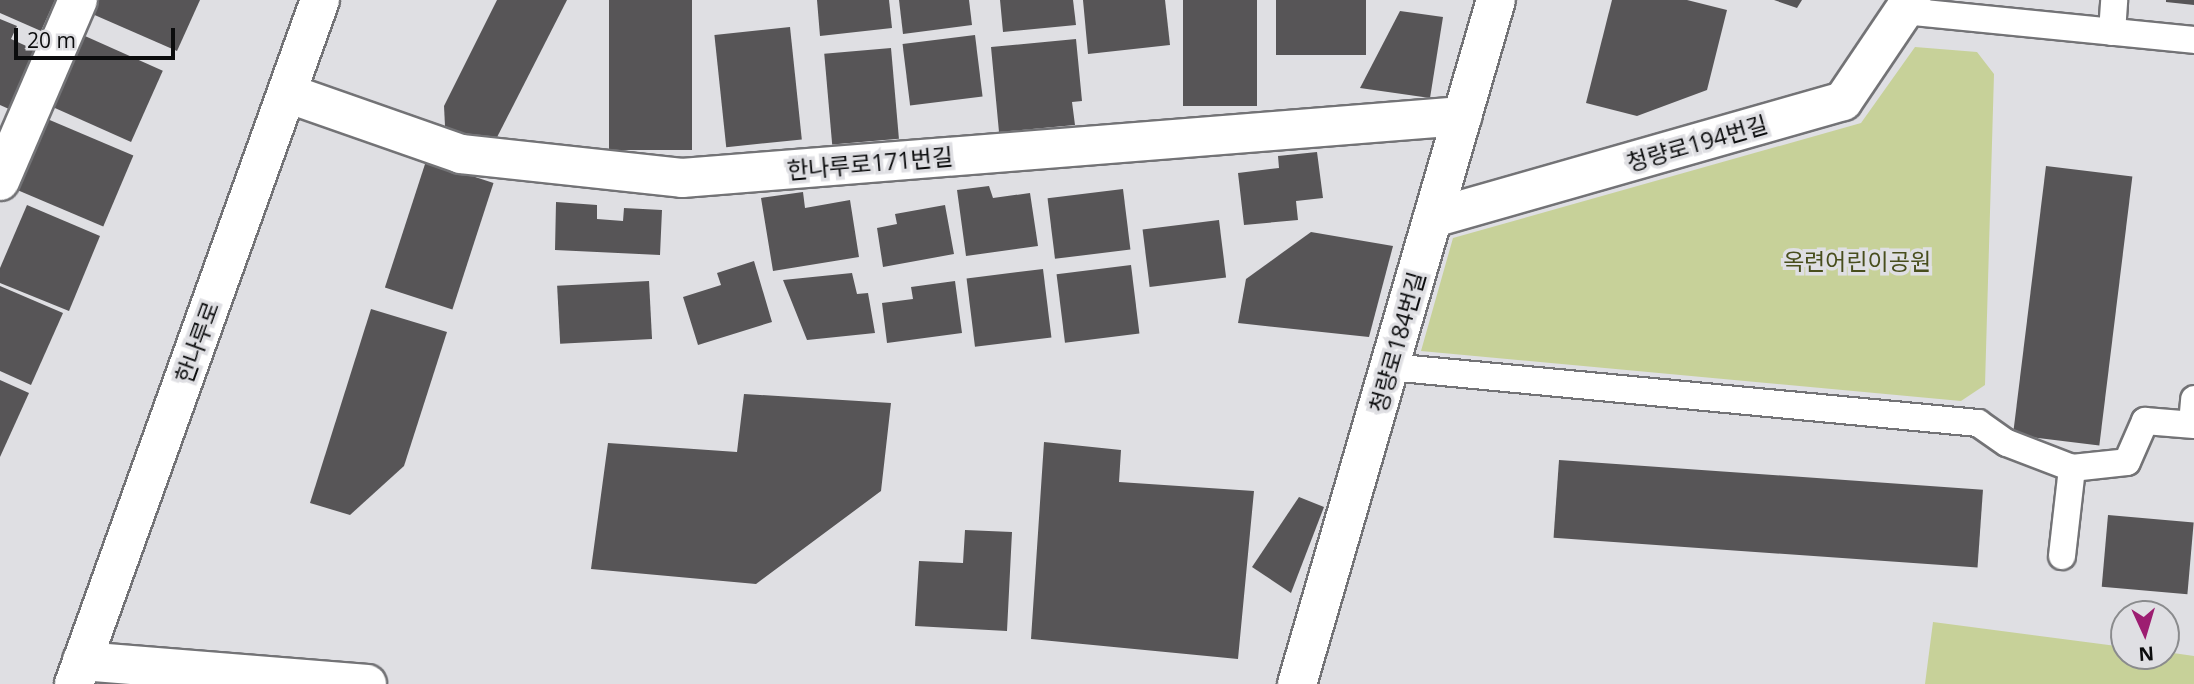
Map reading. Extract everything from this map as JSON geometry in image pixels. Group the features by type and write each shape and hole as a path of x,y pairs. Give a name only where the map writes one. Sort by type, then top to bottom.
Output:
{"street":[{"path":"0,181 78,0"},
{"name":"한나루로","path":"78,673 320,0"},
{"name":"청량로184번길","path":"1297,684 1462,116 1485,2"},
{"name":"청량로194번길","path":"1433,218 1843,102 1908,5"},
{"name":"한나루로171번길","path":"287,93 461,153 682,178 1462,116"},
{"path":"78,673 368,684"}],"lane":[{"path":"2112,32 2114,0"},
{"path":"1908,5 2194,40"},
{"path":"1390,366 1978,423 2007,443 2072,468 2127,462 2145,421 2193,416"},
{"path":"2062,555 2072,468"}],"green space":[{"name":"옥련어린이공원","path":"1915,47 1977,52 1994,74 1985,385 1961,401 1421,351 1453,238 1861,123"},
{"path":"1933,622 2110,645 2110,670 2180,670 2180,654 2194,656 2194,684 1925,684"}],"building":[{"path":"0,0 55,0 41,31 0,13"},
{"path":"95,0 200,0 177,51 90,13"},
{"path":"497,0 567,0 491,149 445,126 444,106"},
{"path":"609,0 692,0 692,150 609,150"},
{"path":"817,0 889,0 892,28 820,36"},
{"path":"899,0 969,0 972,25 903,34"},
{"path":"1000,0 1073,0 1076,25 1003,32"},
{"path":"1083,0 1165,0 1170,45 1088,54"},
{"path":"1183,0 1257,0 1257,106 1183,106"},
{"path":"1276,0 1366,0 1366,55 1276,55"},
{"path":"1612,0 1687,0 1727,10 1707,90 1637,116 1586,103"},
{"path":"1774,0 1802,0 1797,8"},
{"path":"2194,0 2194,5 2166,2"},
{"path":"1400,11 1443,17 1430,98 1360,88"},
{"path":"0,19 17,26 11,39 35,50 9,109 0,105"},
{"path":"790,27 802,139 726,147 714,35"},
{"path":"76,32 163,71 131,142 44,103"},
{"path":"975,35 983,97 910,105 903,44"},
{"path":"1076,39 1082,101 1072,102 1075,125 999,132 991,47"},
{"path":"891,48 899,139 832,144 824,54"},
{"path":"45,118 133,156 103,226 15,189"},
{"path":"1317,152 1323,198 1296,201 1298,220 1244,225 1238,173 1279,168 1278,156"},
{"path":"426,161 494,183 452,309 385,287"},
{"path":"2046,166 2132,177 2099,446 2013,435"},
{"path":"989,186 993,198 1030,193 1038,246 966,256 957,190"},
{"path":"1123,189 1130,250 1055,259 1048,198"},
{"path":"803,192 805,208 850,200 859,257 773,271 761,198"},
{"path":"556,202 597,205 597,219 623,221 624,208 662,210 660,255 555,250"},
{"path":"27,205 100,236 69,311 0,283 0,268"},
{"path":"945,205 954,254 883,267 877,228 897,224 895,214"},
{"path":"1219,220 1226,278 1150,287 1143,229"},
{"path":"1311,232 1393,246 1369,337 1238,323 1246,279"},
{"path":"754,261 772,322 698,345 683,297 721,285 717,273"},
{"path":"1131,265 1139,333 1065,343 1057,274"},
{"path":"1043,269 1051,337 975,347 967,278"},
{"path":"852,273 857,294 868,293 875,333 807,340 783,280"},
{"path":"649,281 652,339 560,344 557,286"},
{"path":"955,281 962,333 887,343 882,303 913,299 911,287"},
{"path":"0,286 63,313 31,385 0,371"},
{"path":"371,309 447,332 404,466 350,515 310,503"},
{"path":"0,380 29,393 0,457"},
{"path":"744,394 891,403 881,491 756,584 591,569 608,443 737,452"},
{"path":"1044,442 1121,450 1119,482 1254,491 1238,659 1031,639"},
{"path":"1559,460 1983,490 1978,567 1554,538"},
{"path":"1299,497 1324,507 1291,593 1252,567"},
{"path":"2108,515 2194,522 2187,594 2102,587"},
{"path":"965,530 1012,532 1007,631 915,626 919,561 963,563"}]}
